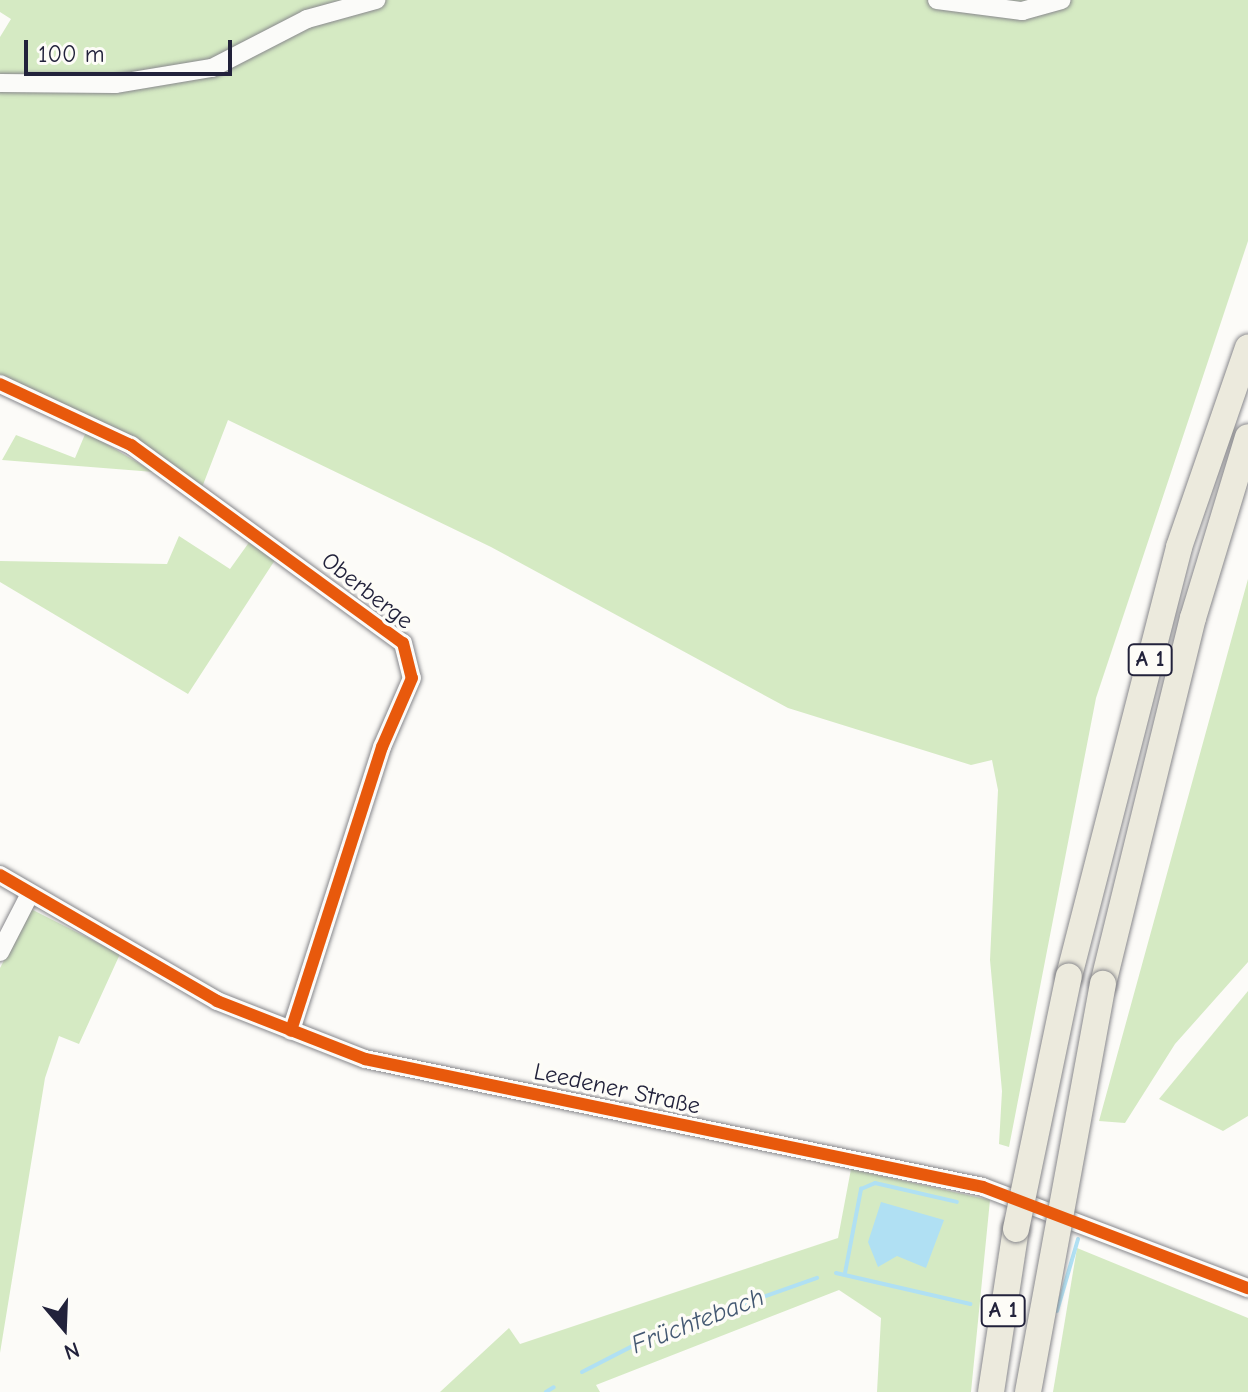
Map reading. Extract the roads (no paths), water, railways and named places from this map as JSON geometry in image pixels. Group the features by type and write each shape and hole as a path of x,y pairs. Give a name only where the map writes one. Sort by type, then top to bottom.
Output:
{"highway":[{"name":"A 1","path":"991,1392 1069,976 1179,547 1248,348"},
{"name":"A 1","path":"1028,1392 1103,984 1193,618 1248,437"}],"street":[{"path":"0,83 115,84 212,68 307,19 376,0"},
{"path":"937,0 1022,11 1062,0"},
{"name":"Oberberge","path":"0,384 131,445 403,643 412,678 382,747 291,1031"},
{"name":"Leedener Straße","path":"0,875 217,1001 365,1059 983,1187 1248,1288"},
{"path":"0,952 30,894"}],"water":[{"path":"881,1202 944,1220 926,1268 897,1256 878,1267 868,1242"}],"waterway":[{"path":"845,1273 861,1189 875,1183 957,1202"},
{"name":"Früchtebach","path":"1057,1311 1078,1239"},
{"name":"Früchtebach","path":"836,1273 970,1304"},
{"name":"Früchtebach","path":"582,1372 652,1336 817,1278"},
{"name":"Früchtebach","path":"546,1392 554,1387"}]}
